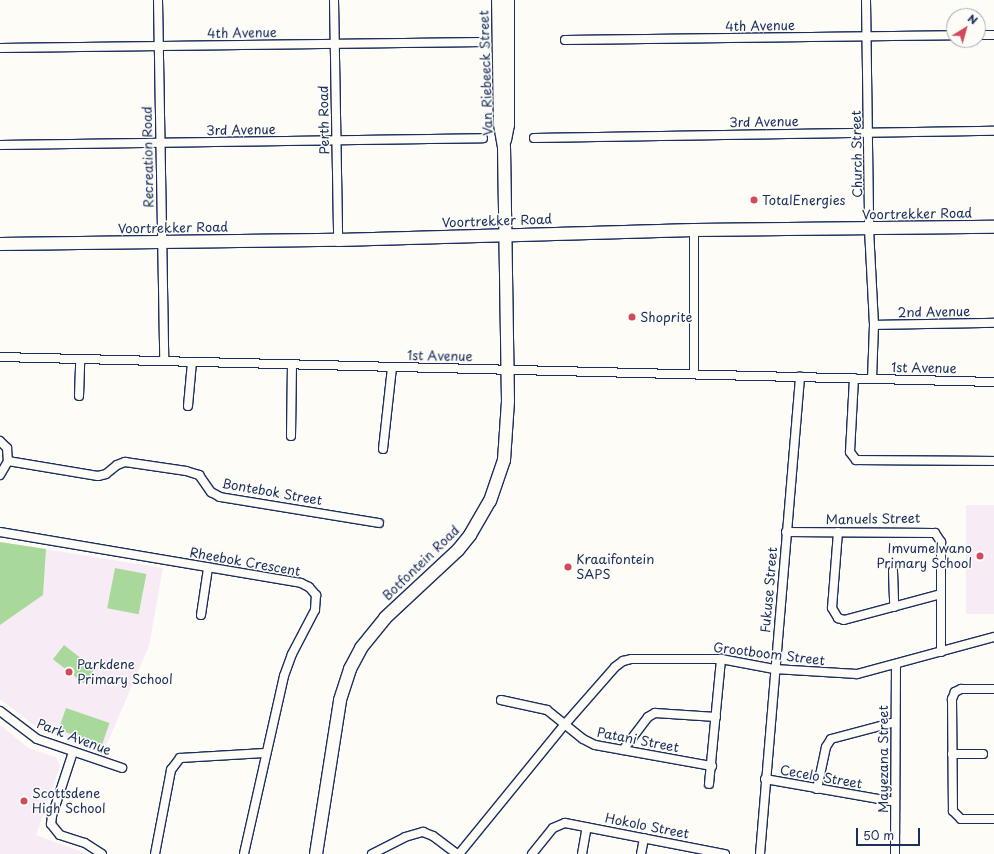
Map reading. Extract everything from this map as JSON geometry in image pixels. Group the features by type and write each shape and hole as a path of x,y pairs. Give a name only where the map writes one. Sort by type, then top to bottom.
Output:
{"main road":[{"name":"Van Riebeeck Street","path":"498,0 500,124 503,145 504,234"},
{"name":"Van Riebeeck Street","path":"503,145 508,125 508,0"},
{"name":"Voortrekker Road","path":"0,244 338,240 504,234 694,230 994,227"},
{"name":"Botfontein Road","path":"316,854 340,700 350,669 374,630 458,550 481,519 498,484 504,460 507,369 504,234"}],"street":[{"name":"Recreation Road","path":"158,0 164,361"},
{"name":"Perth Road","path":"334,0 338,240"},
{"name":"Church Street","path":"866,0 869,229 874,325 872,379"},
{"name":"4th Avenue","path":"565,40 946,35"},
{"name":"4th Avenue","path":"0,48 484,42"},
{"name":"3rd Avenue","path":"534,138 994,131"},
{"name":"3rd Avenue","path":"0,145 483,138"},
{"path":"694,230 694,374"},
{"name":"2nd Avenue","path":"874,325 994,323"},
{"name":"1st Avenue","path":"0,357 994,382"},
{"path":"78,396 80,359"},
{"path":"188,406 192,362"},
{"path":"291,436 292,364"},
{"path":"383,449 392,367"},
{"name":"Fukuse Street","path":"760,854 774,669 800,377"},
{"path":"854,378 850,449 856,460 994,461"},
{"path":"0,441 7,448 8,461 0,475"},
{"name":"Bontebok Street","path":"8,461 98,476 125,462 186,471 199,475 211,492 220,497 379,523"},
{"name":"Rheebok Crescent","path":"0,532 301,583 309,587 316,595 315,610 292,654 284,676 264,753 244,854"},
{"name":"Manuels Street","path":"786,532 935,532 941,542 941,652"},
{"path":"838,532 832,608 835,616 844,620 941,594"},
{"path":"201,615 208,568"},
{"path":"893,571 894,607"},
{"name":"Grootboom Street","path":"458,854 615,666 623,661 632,659 721,659 774,669 838,675 857,674 994,637"},
{"path":"709,784 712,766 721,659"},
{"name":"Mayezana Street","path":"895,854 896,664"},
{"path":"994,689 961,689 953,695 952,754 954,814 964,819 994,819"},
{"name":"Patani Street","path":"501,700 547,710 589,743 712,766"},
{"name":"Park Avenue","path":"0,711 32,736 73,752 122,768"},
{"path":"623,750 648,717 655,713 716,717"},
{"path":"817,789 826,747 831,739 895,722"},
{"path":"73,752 52,816 51,824 60,835 88,844 102,854"},
{"path":"155,854 171,770 180,758 264,753"},
{"path":"952,754 982,754"},
{"name":"Cecelo Street","path":"765,779 895,802"},
{"name":"Hokolo Street","path":"532,854 558,824 587,827 644,838 702,852 725,854"},
{"name":"Hokolo Street","path":"582,854 587,827"},
{"path":"372,854 405,837 423,832 433,836 458,854"},
{"path":"641,854 644,838"}],"shaded area":[{"name":"Imvumelwano Primary School","path":"966,505 994,505 994,614 966,614"},
{"name":"Parkdene Primary School","path":"0,542 163,568 149,646 104,751 39,729 0,699"},
{"name":"Scottsdene High School","path":"0,725 30,749 56,757 60,766 36,835 88,854 0,854"}],"green space":[{"path":"0,542 46,549 43,595 0,625"},
{"path":"115,568 146,574 139,614 107,608"},
{"path":"64,645 95,669 84,683 53,659"},
{"path":"66,708 109,723 102,745 59,730"}],"place":[{"name":"TotalEnergies","path":"754,200"},
{"name":"Shoprite","path":"632,317"},
{"name":"Imvumelwano Primary School","path":"980,556"},
{"name":"Kraaifontein SAPS","path":"568,567"},
{"name":"Parkdene Primary School","path":"69,672"},
{"name":"Scottsdene High School","path":"24,801"}]}
